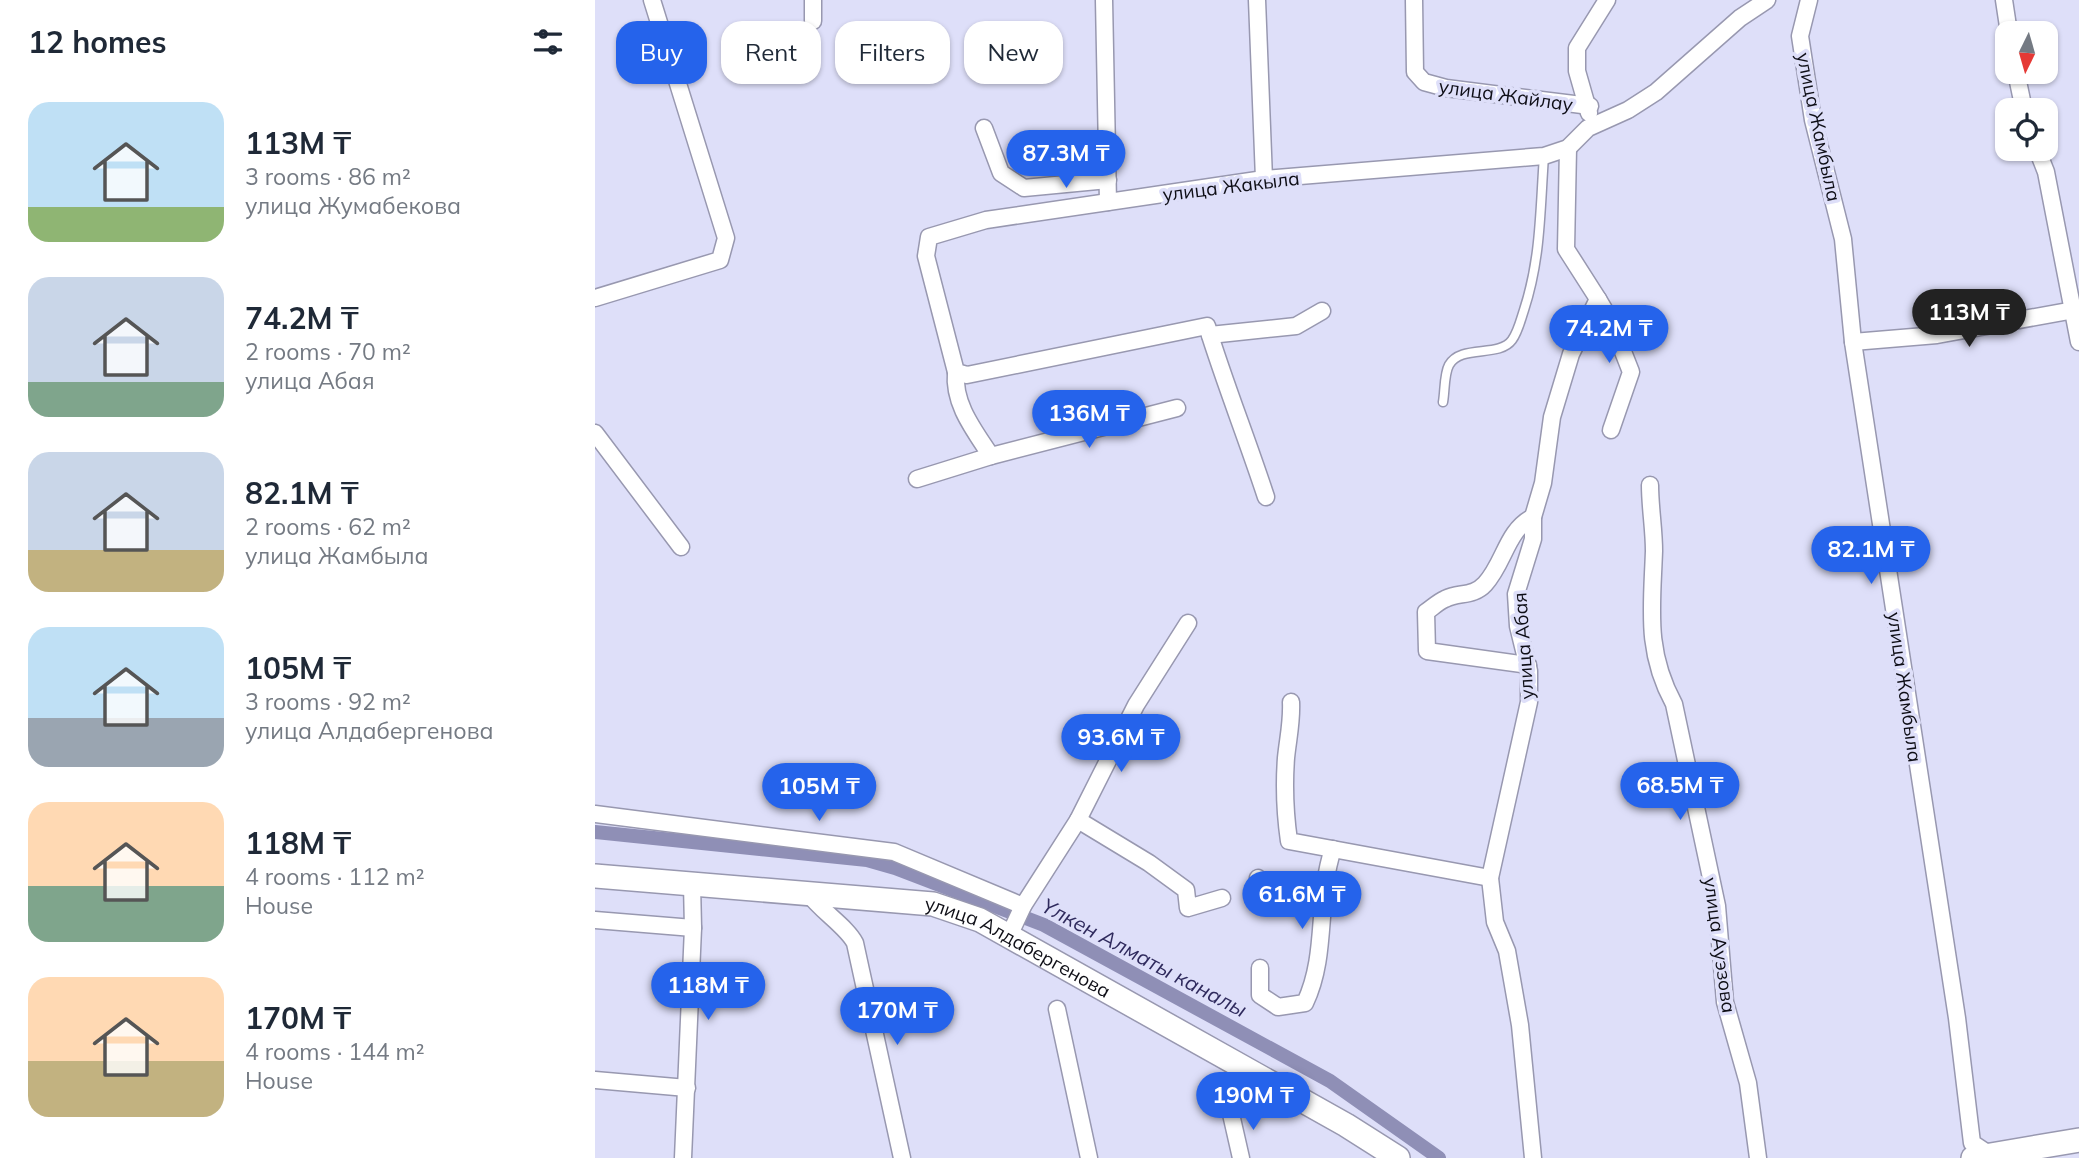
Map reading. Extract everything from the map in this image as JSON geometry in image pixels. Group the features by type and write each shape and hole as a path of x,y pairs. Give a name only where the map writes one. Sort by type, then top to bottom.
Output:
{"main road":[{"name":"улица Алдабергенова","path":"595,876 933,904 980,920 1346,1125 1398,1158"},
{"path":"1986,1157 2079,1140"}],"street":[{"path":"596,294 720,260 726,238 652,0"},
{"path":"813,0 813,21"},
{"path":"1104,0 1108,202"},
{"path":"1257,0 1264,179"},
{"name":"улица Жайлау","path":"1414,0 1415,72 1424,82 1446,88 1590,106"},
{"path":"1588,128 1590,106 1577,71 1577,48 1607,0"},
{"name":"улица Жакыла","path":"956,372 926,256 929,237 986,220 1264,179 1544,156 1568,148 1588,128 1628,110 1656,92 1740,18 1767,0"},
{"name":"улица Жамбыла","path":"1809,0 1800,36 1813,121 1843,239 1853,342 1957,1018 1972,1143 1986,1157"},
{"path":"2004,0 2007,21"},
{"path":"984,128 1001,173 1024,188 1108,180"},
{"path":"1568,148 1566,249 1611,321 1631,372 1611,430"},
{"path":"2042,161 2076,310 2079,342"},
{"name":"улица Абая","path":"1533,1158 1520,1025 1507,951 1495,922 1490,878 1529,702 1528,665 1518,626 1516,594 1533,539 1533,517 1543,483 1552,417 1571,354 1598,299"},
{"path":"1853,342 1937,335 2076,310"},
{"path":"1210,335 1296,326 1322,311"},
{"path":"991,456 970,424 954,389 956,372 967,375 1207,326 1266,497"},
{"path":"917,479 991,456 1177,408"},
{"path":"595,433 681,547"},
{"name":"улица Ауэзова","path":"1650,485 1654,549 1650,629 1661,681 1674,704 1717,906 1725,1002 1748,1083 1758,1158"},
{"path":"1528,665 1427,651 1425,636 1426,612 1443,599 1473,594 1485,584 1501,560 1511,537 1521,524 1533,517"},
{"path":"1009,936 1023,906 1078,820 1136,705 1188,622"},
{"path":"1291,702 1292,724 1286,756 1285,814 1289,841 1490,878"},
{"path":"595,814 894,852 1023,906"},
{"path":"1078,820 1149,863 1185,891 1188,908 1222,898"},
{"path":"1260,968 1260,995 1278,1007 1305,1003 1313,988 1321,945 1321,905 1333,849"},
{"path":"1258,878 1263,895 1284,905 1301,908 1321,905"},
{"path":"683,1158 694,928 692,884"},
{"path":"808,893 824,914 850,933 855,943 902,1158"},
{"path":"595,920 694,928"},
{"path":"1057,1009 1089,1158"},
{"path":"595,1080 688,1088"},
{"path":"1231,1114 1241,1158"}],"lane":[{"path":"1443,402 1448,366 1453,360 1468,354 1504,347 1512,341 1518,328 1536,273 1544,156"}],"waterway":[{"name":"Үлкен Алматы каналы","path":"595,832 867,860 895,868 1044,925 1330,1081 1439,1158"}]}
